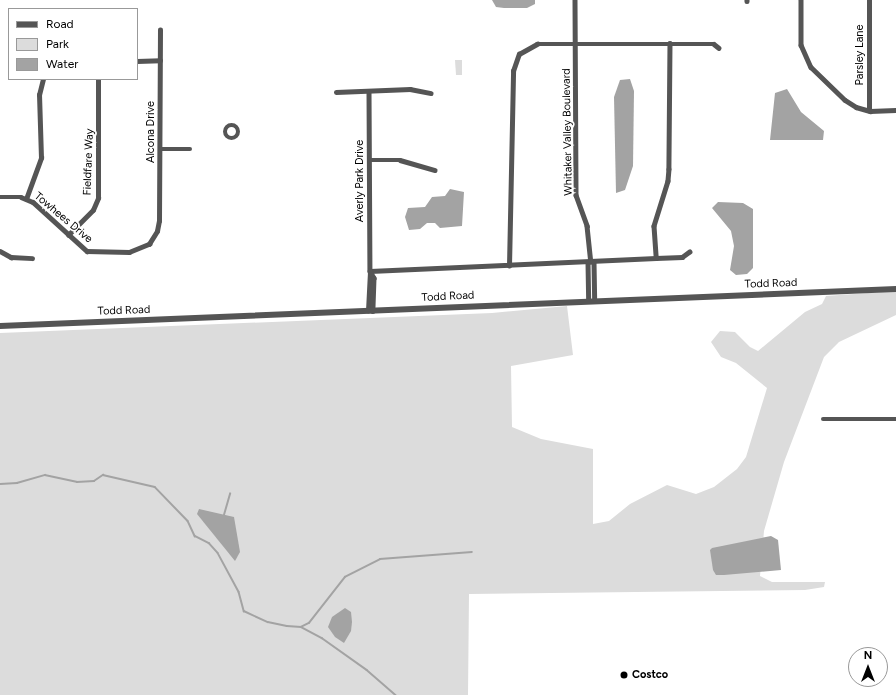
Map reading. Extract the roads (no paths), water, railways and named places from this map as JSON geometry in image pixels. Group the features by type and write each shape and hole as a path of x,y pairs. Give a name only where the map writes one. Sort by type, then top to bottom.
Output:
{"street":[{"name":"Whitaker Valley Boulevard","path":"575,0 576,195 587,226 591,262 592,301"},
{"path":"801,0 801,42 807,61 848,103 869,110 896,110"},
{"name":"Parsley Lane","path":"869,0 869,110"},
{"name":"Alcona Drive","path":"156,234 159,221 160,30"},
{"path":"656,258 654,226 668,181 669,169 670,43"},
{"path":"509,266 514,63 519,54 536,44 670,43 714,44 719,48"},
{"path":"138,61 160,60"},
{"path":"26,199 41,158 39,95 43,80"},
{"name":"Fieldfare Way","path":"68,235 93,210 98,198 98,80"},
{"path":"336,92 410,89 431,94"},
{"name":"Averly Park Drive","path":"369,91 370,271 374,278 371,311"},
{"path":"160,149 190,149"},
{"path":"370,160 400,160 435,170"},
{"name":"Towhees Drive","path":"0,197 26,199 36,205 83,249 100,253 138,250 149,244 156,234"},
{"path":"0,251 11,257 32,258"},
{"path":"370,271 509,266 682,257 689,252"},
{"name":"Todd Road","path":"0,326 896,289"},
{"path":"823,419 896,419"}],"water":[{"path":"492,0 535,0 535,4 527,8 504,8 496,7"},
{"path":"630,79 634,91 633,166 625,190 616,193 614,97 620,80"},
{"path":"787,89 801,112 824,131 823,140 770,140 775,93"},
{"path":"450,189 464,192 462,226 440,228 435,223 427,223 420,229 409,230 405,217 408,208 425,207 432,197 445,196"},
{"path":"718,202 743,203 753,209 753,268 747,274 736,275 730,270 734,246 731,231 712,208"},
{"path":"199,509 234,517 240,552 235,561 197,514"},
{"path":"771,536 778,540 781,570 716,575 713,570 710,550 712,548"},
{"path":"345,608 351,612 352,622 351,631 344,643 335,637 328,627 332,617"}],"waterway":[{"path":"0,484 17,483 45,475 77,482 94,481 103,475 155,487 188,521 195,536 209,543 218,553 239,592 244,611 268,622 287,626 301,627 309,623 345,577 380,559 472,552"},
{"path":"224,515 230,494"},
{"path":"301,627 322,638 367,670 396,695"}],"place":[{"name":"Costco","path":"624,675"}]}
